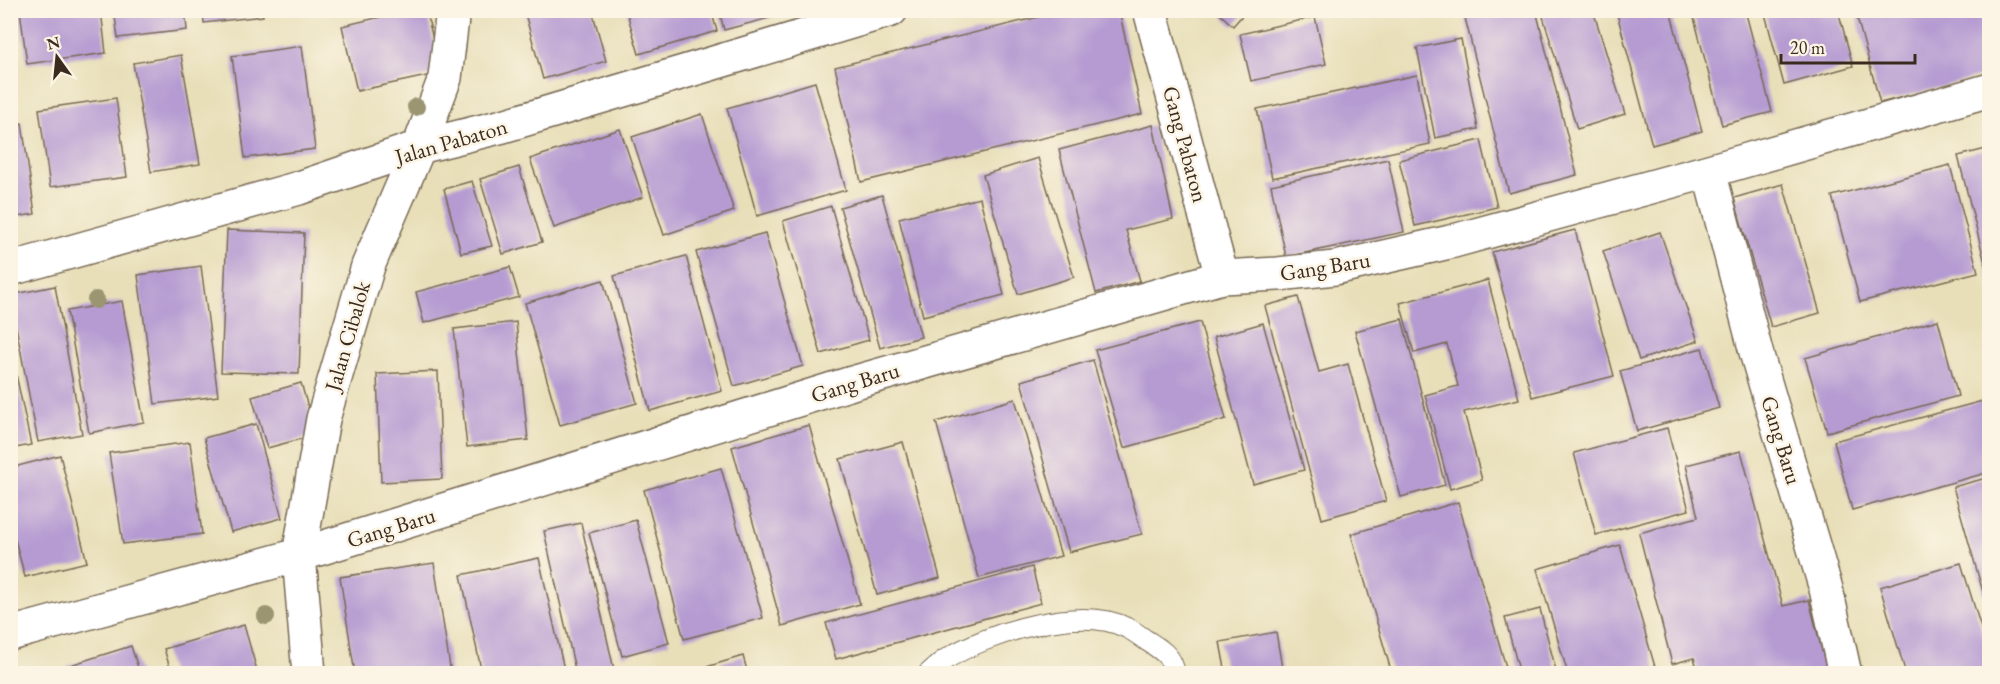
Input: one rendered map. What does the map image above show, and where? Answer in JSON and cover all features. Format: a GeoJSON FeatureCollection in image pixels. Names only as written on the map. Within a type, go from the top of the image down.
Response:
{"type":"FeatureCollection","features":[{"type":"Feature","properties":{"kind":"street","name":"Jalan Cibalok"},"geometry":{"type":"LineString","coordinates":[[309,674],[299,555],[323,419],[368,266],[419,147],[445,78],[453,10]]}},
{"type":"Feature","properties":{"kind":"street","name":"Jalan Pabaton"},"geometry":{"type":"LineString","coordinates":[[10,269],[299,188],[419,147],[503,126],[891,10]]}},
{"type":"Feature","properties":{"kind":"street","name":"Gang Pabaton"},"geometry":{"type":"LineString","coordinates":[[1150,10],[1222,277]]}},
{"type":"Feature","properties":{"kind":"street","name":"Gang Baru"},"geometry":{"type":"LineString","coordinates":[[10,634],[299,555],[852,383],[1222,277],[1335,268],[1450,242],[1709,171],[1989,90]]}},
{"type":"Feature","properties":{"kind":"street","name":"Gang Baru"},"geometry":{"type":"LineString","coordinates":[[1709,171],[1756,352],[1826,589],[1845,674]]}},
{"type":"Feature","properties":{"kind":"lane"},"geometry":{"type":"LineString","coordinates":[[928,674],[946,659],[991,638],[1025,627],[1063,620],[1098,620],[1126,627],[1163,651],[1173,662],[1175,674]]}},
{"type":"Feature","properties":{"kind":"building"},"geometry":{"type":"Polygon","coordinates":[[[20,10],[101,10],[106,53],[27,64],[20,10]]]}},
{"type":"Feature","properties":{"kind":"building"},"geometry":{"type":"Polygon","coordinates":[[[114,10],[185,10],[187,30],[118,38],[114,10]]]}},
{"type":"Feature","properties":{"kind":"building"},"geometry":{"type":"Polygon","coordinates":[[[203,10],[263,10],[263,16],[204,23],[203,10]]]}},
{"type":"Feature","properties":{"kind":"building"},"geometry":{"type":"Polygon","coordinates":[[[410,10],[426,10],[441,73],[357,91],[342,26],[410,10]]]}},
{"type":"Feature","properties":{"kind":"building"},"geometry":{"type":"Polygon","coordinates":[[[524,10],[592,10],[606,61],[543,79],[524,10]]]}},
{"type":"Feature","properties":{"kind":"building"},"geometry":{"type":"Polygon","coordinates":[[[626,10],[711,10],[717,31],[639,54],[626,10]]]}},
{"type":"Feature","properties":{"kind":"building"},"geometry":{"type":"Polygon","coordinates":[[[719,10],[772,10],[773,17],[724,30],[719,10]]]}},
{"type":"Feature","properties":{"kind":"building"},"geometry":{"type":"Polygon","coordinates":[[[1067,10],[1119,10],[1142,114],[861,182],[835,67],[1067,10]]]}},
{"type":"Feature","properties":{"kind":"building"},"geometry":{"type":"Polygon","coordinates":[[[1216,10],[1247,10],[1233,26],[1216,10]]]}},
{"type":"Feature","properties":{"kind":"building"},"geometry":{"type":"Polygon","coordinates":[[[1463,10],[1536,10],[1577,175],[1509,193],[1463,10]]]}},
{"type":"Feature","properties":{"kind":"building"},"geometry":{"type":"Polygon","coordinates":[[[1541,10],[1593,10],[1625,114],[1577,129],[1541,10]]]}},
{"type":"Feature","properties":{"kind":"building"},"geometry":{"type":"Polygon","coordinates":[[[1616,10],[1670,10],[1702,131],[1652,145],[1616,10]]]}},
{"type":"Feature","properties":{"kind":"building"},"geometry":{"type":"Polygon","coordinates":[[[1692,10],[1745,10],[1772,112],[1722,125],[1692,10]]]}},
{"type":"Feature","properties":{"kind":"building"},"geometry":{"type":"Polygon","coordinates":[[[1764,10],[1838,10],[1853,66],[1784,85],[1764,10]]]}},
{"type":"Feature","properties":{"kind":"building"},"geometry":{"type":"Polygon","coordinates":[[[1855,10],[1990,10],[1990,74],[1880,103],[1855,10]]]}},
{"type":"Feature","properties":{"kind":"building"},"geometry":{"type":"Polygon","coordinates":[[[1315,17],[1326,64],[1251,81],[1240,34],[1315,17]]]}},
{"type":"Feature","properties":{"kind":"building"},"geometry":{"type":"Polygon","coordinates":[[[1461,39],[1478,129],[1435,138],[1417,48],[1461,39]]]}},
{"type":"Feature","properties":{"kind":"building"},"geometry":{"type":"Polygon","coordinates":[[[302,46],[315,149],[245,158],[232,56],[302,46]]]}},
{"type":"Feature","properties":{"kind":"building"},"geometry":{"type":"Polygon","coordinates":[[[181,55],[200,164],[151,172],[133,63],[181,55]]]}},
{"type":"Feature","properties":{"kind":"building"},"geometry":{"type":"Polygon","coordinates":[[[1417,75],[1430,144],[1272,178],[1257,109],[1417,75]]]}},
{"type":"Feature","properties":{"kind":"building"},"geometry":{"type":"Polygon","coordinates":[[[815,82],[846,190],[757,216],[727,108],[815,82]]]}},
{"type":"Feature","properties":{"kind":"building"},"geometry":{"type":"Polygon","coordinates":[[[116,98],[127,177],[50,187],[39,109],[116,98]]]}},
{"type":"Feature","properties":{"kind":"building"},"geometry":{"type":"Polygon","coordinates":[[[702,114],[734,211],[664,235],[632,137],[702,114]]]}},
{"type":"Feature","properties":{"kind":"building"},"geometry":{"type":"Polygon","coordinates":[[[22,123],[35,214],[10,218],[10,125],[22,123]]]}},
{"type":"Feature","properties":{"kind":"building"},"geometry":{"type":"Polygon","coordinates":[[[1153,125],[1173,219],[1126,230],[1140,281],[1096,293],[1059,150],[1153,125]]]}},
{"type":"Feature","properties":{"kind":"building"},"geometry":{"type":"Polygon","coordinates":[[[620,129],[643,197],[554,228],[530,159],[620,129]]]}},
{"type":"Feature","properties":{"kind":"building"},"geometry":{"type":"Polygon","coordinates":[[[1481,140],[1497,207],[1415,226],[1399,160],[1481,140]]]}},
{"type":"Feature","properties":{"kind":"building"},"geometry":{"type":"Polygon","coordinates":[[[1990,148],[1990,279],[1989,279],[1958,156],[1990,148]]]}},
{"type":"Feature","properties":{"kind":"building"},"geometry":{"type":"Polygon","coordinates":[[[1038,158],[1074,277],[1018,294],[983,175],[1038,158]]]}},
{"type":"Feature","properties":{"kind":"building"},"geometry":{"type":"Polygon","coordinates":[[[1388,159],[1404,232],[1286,257],[1271,185],[1388,159]]]}},
{"type":"Feature","properties":{"kind":"building"},"geometry":{"type":"Polygon","coordinates":[[[1950,165],[1978,272],[1860,302],[1832,196],[1950,165]]]}},
{"type":"Feature","properties":{"kind":"building"},"geometry":{"type":"Polygon","coordinates":[[[519,167],[542,242],[503,254],[480,179],[519,167]]]}},
{"type":"Feature","properties":{"kind":"building"},"geometry":{"type":"Polygon","coordinates":[[[472,181],[492,246],[461,253],[444,189],[472,181]]]}},
{"type":"Feature","properties":{"kind":"building"},"geometry":{"type":"Polygon","coordinates":[[[1783,184],[1820,313],[1771,327],[1734,198],[1783,184]]]}},
{"type":"Feature","properties":{"kind":"building"},"geometry":{"type":"Polygon","coordinates":[[[882,195],[921,337],[880,348],[840,207],[882,195]]]}},
{"type":"Feature","properties":{"kind":"building"},"geometry":{"type":"Polygon","coordinates":[[[980,198],[1004,295],[923,316],[899,218],[980,198]]]}},
{"type":"Feature","properties":{"kind":"building"},"geometry":{"type":"Polygon","coordinates":[[[831,206],[869,340],[821,354],[783,221],[831,206]]]}},
{"type":"Feature","properties":{"kind":"building"},"geometry":{"type":"Polygon","coordinates":[[[227,230],[304,233],[299,374],[221,372],[227,230]]]}},
{"type":"Feature","properties":{"kind":"building"},"geometry":{"type":"Polygon","coordinates":[[[1575,230],[1614,376],[1532,397],[1492,252],[1575,230]]]}},
{"type":"Feature","properties":{"kind":"building"},"geometry":{"type":"Polygon","coordinates":[[[1660,232],[1698,341],[1639,360],[1603,251],[1660,232]]]}},
{"type":"Feature","properties":{"kind":"building"},"geometry":{"type":"Polygon","coordinates":[[[765,233],[803,366],[734,386],[696,252],[765,233]]]}},
{"type":"Feature","properties":{"kind":"building"},"geometry":{"type":"Polygon","coordinates":[[[686,256],[722,391],[650,411],[614,276],[686,256]]]}},
{"type":"Feature","properties":{"kind":"building"},"geometry":{"type":"Polygon","coordinates":[[[201,266],[218,396],[155,404],[138,275],[201,266]]]}},
{"type":"Feature","properties":{"kind":"building"},"geometry":{"type":"Polygon","coordinates":[[[510,267],[519,297],[424,323],[416,292],[510,267]]]}},
{"type":"Feature","properties":{"kind":"building"},"geometry":{"type":"Polygon","coordinates":[[[603,280],[637,403],[560,425],[525,303],[603,280]]]}},
{"type":"Feature","properties":{"kind":"building"},"geometry":{"type":"Polygon","coordinates":[[[1488,280],[1519,399],[1464,412],[1482,480],[1450,489],[1425,395],[1458,386],[1447,344],[1414,353],[1400,303],[1488,280]]]}},
{"type":"Feature","properties":{"kind":"building"},"geometry":{"type":"Polygon","coordinates":[[[55,286],[82,434],[38,442],[10,295],[55,286]]]}},
{"type":"Feature","properties":{"kind":"building"},"geometry":{"type":"Polygon","coordinates":[[[1298,297],[1319,372],[1348,364],[1386,501],[1322,519],[1265,306],[1298,297]]]}},
{"type":"Feature","properties":{"kind":"building"},"geometry":{"type":"Polygon","coordinates":[[[122,301],[144,422],[89,433],[67,311],[122,301]]]}},
{"type":"Feature","properties":{"kind":"building"},"geometry":{"type":"Polygon","coordinates":[[[1402,319],[1445,485],[1401,497],[1355,331],[1402,319]]]}},
{"type":"Feature","properties":{"kind":"building"},"geometry":{"type":"Polygon","coordinates":[[[1938,320],[1958,396],[1827,432],[1805,358],[1938,320]]]}},
{"type":"Feature","properties":{"kind":"building"},"geometry":{"type":"Polygon","coordinates":[[[516,322],[528,440],[467,447],[454,329],[516,322]]]}},
{"type":"Feature","properties":{"kind":"building"},"geometry":{"type":"Polygon","coordinates":[[[1200,322],[1226,419],[1124,448],[1095,350],[1200,322]]]}},
{"type":"Feature","properties":{"kind":"building"},"geometry":{"type":"Polygon","coordinates":[[[1263,323],[1304,470],[1253,484],[1214,337],[1263,323]]]}},
{"type":"Feature","properties":{"kind":"building"},"geometry":{"type":"Polygon","coordinates":[[[10,346],[31,445],[10,449],[10,346]]]}},
{"type":"Feature","properties":{"kind":"building"},"geometry":{"type":"Polygon","coordinates":[[[1702,348],[1719,408],[1637,431],[1620,371],[1702,348]]]}},
{"type":"Feature","properties":{"kind":"building"},"geometry":{"type":"Polygon","coordinates":[[[1093,360],[1142,534],[1069,552],[1021,381],[1093,360]]]}},
{"type":"Feature","properties":{"kind":"building"},"geometry":{"type":"Polygon","coordinates":[[[438,371],[442,479],[381,482],[377,374],[438,371]]]}},
{"type":"Feature","properties":{"kind":"building"},"geometry":{"type":"Polygon","coordinates":[[[301,383],[316,435],[267,448],[252,397],[301,383]]]}},
{"type":"Feature","properties":{"kind":"building"},"geometry":{"type":"Polygon","coordinates":[[[1015,399],[1061,556],[979,578],[936,422],[1015,399]]]}},
{"type":"Feature","properties":{"kind":"building"},"geometry":{"type":"Polygon","coordinates":[[[1990,399],[1990,472],[1852,510],[1834,441],[1990,399]]]}},
{"type":"Feature","properties":{"kind":"building"},"geometry":{"type":"Polygon","coordinates":[[[256,424],[282,518],[231,532],[204,438],[256,424]]]}},
{"type":"Feature","properties":{"kind":"building"},"geometry":{"type":"Polygon","coordinates":[[[809,425],[860,604],[782,626],[732,447],[809,425]]]}},
{"type":"Feature","properties":{"kind":"building"},"geometry":{"type":"Polygon","coordinates":[[[1667,428],[1689,510],[1596,535],[1574,453],[1667,428]]]}},
{"type":"Feature","properties":{"kind":"building"},"geometry":{"type":"Polygon","coordinates":[[[190,442],[202,534],[123,544],[109,453],[190,442]]]}},
{"type":"Feature","properties":{"kind":"building"},"geometry":{"type":"Polygon","coordinates":[[[903,442],[940,578],[877,595],[840,459],[903,442]]]}},
{"type":"Feature","properties":{"kind":"building"},"geometry":{"type":"Polygon","coordinates":[[[1741,451],[1783,606],[1809,600],[1828,674],[1699,674],[1694,658],[1672,664],[1639,533],[1698,517],[1686,465],[1741,451]]]}},
{"type":"Feature","properties":{"kind":"building"},"geometry":{"type":"Polygon","coordinates":[[[60,455],[87,562],[25,577],[10,521],[10,468],[60,455]]]}},
{"type":"Feature","properties":{"kind":"building"},"geometry":{"type":"Polygon","coordinates":[[[721,468],[763,618],[684,639],[644,490],[721,468]]]}},
{"type":"Feature","properties":{"kind":"building"},"geometry":{"type":"Polygon","coordinates":[[[1990,477],[1990,613],[1989,613],[1953,487],[1990,477]]]}},
{"type":"Feature","properties":{"kind":"building"},"geometry":{"type":"Polygon","coordinates":[[[1458,502],[1508,674],[1392,674],[1351,534],[1458,502]]]}},
{"type":"Feature","properties":{"kind":"building"},"geometry":{"type":"Polygon","coordinates":[[[636,520],[669,643],[622,656],[589,533],[636,520]]]}},
{"type":"Feature","properties":{"kind":"building"},"geometry":{"type":"Polygon","coordinates":[[[581,523],[615,674],[576,674],[544,531],[581,523]]]}},
{"type":"Feature","properties":{"kind":"building"},"geometry":{"type":"Polygon","coordinates":[[[1620,545],[1657,674],[1568,674],[1537,569],[1620,545]]]}},
{"type":"Feature","properties":{"kind":"building"},"geometry":{"type":"Polygon","coordinates":[[[539,558],[565,674],[482,674],[461,575],[539,558]]]}},
{"type":"Feature","properties":{"kind":"building"},"geometry":{"type":"Polygon","coordinates":[[[434,563],[451,674],[355,674],[340,577],[434,563]]]}},
{"type":"Feature","properties":{"kind":"building"},"geometry":{"type":"Polygon","coordinates":[[[1961,563],[1990,657],[1990,674],[1906,674],[1880,587],[1961,563]]]}},
{"type":"Feature","properties":{"kind":"building"},"geometry":{"type":"Polygon","coordinates":[[[1032,567],[1041,603],[836,659],[826,623],[1032,567]]]}},
{"type":"Feature","properties":{"kind":"building"},"geometry":{"type":"Polygon","coordinates":[[[1540,609],[1557,674],[1520,674],[1505,618],[1540,609]]]}},
{"type":"Feature","properties":{"kind":"building"},"geometry":{"type":"Polygon","coordinates":[[[244,625],[258,674],[172,674],[164,649],[244,625]]]}},
{"type":"Feature","properties":{"kind":"building"},"geometry":{"type":"Polygon","coordinates":[[[1276,632],[1283,674],[1226,674],[1220,642],[1276,632]]]}},
{"type":"Feature","properties":{"kind":"building"},"geometry":{"type":"Polygon","coordinates":[[[131,646],[140,674],[69,674],[67,666],[131,646]]]}},
{"type":"Feature","properties":{"kind":"building"},"geometry":{"type":"Polygon","coordinates":[[[743,656],[748,674],[686,674],[686,673],[743,656]]]}}]}
